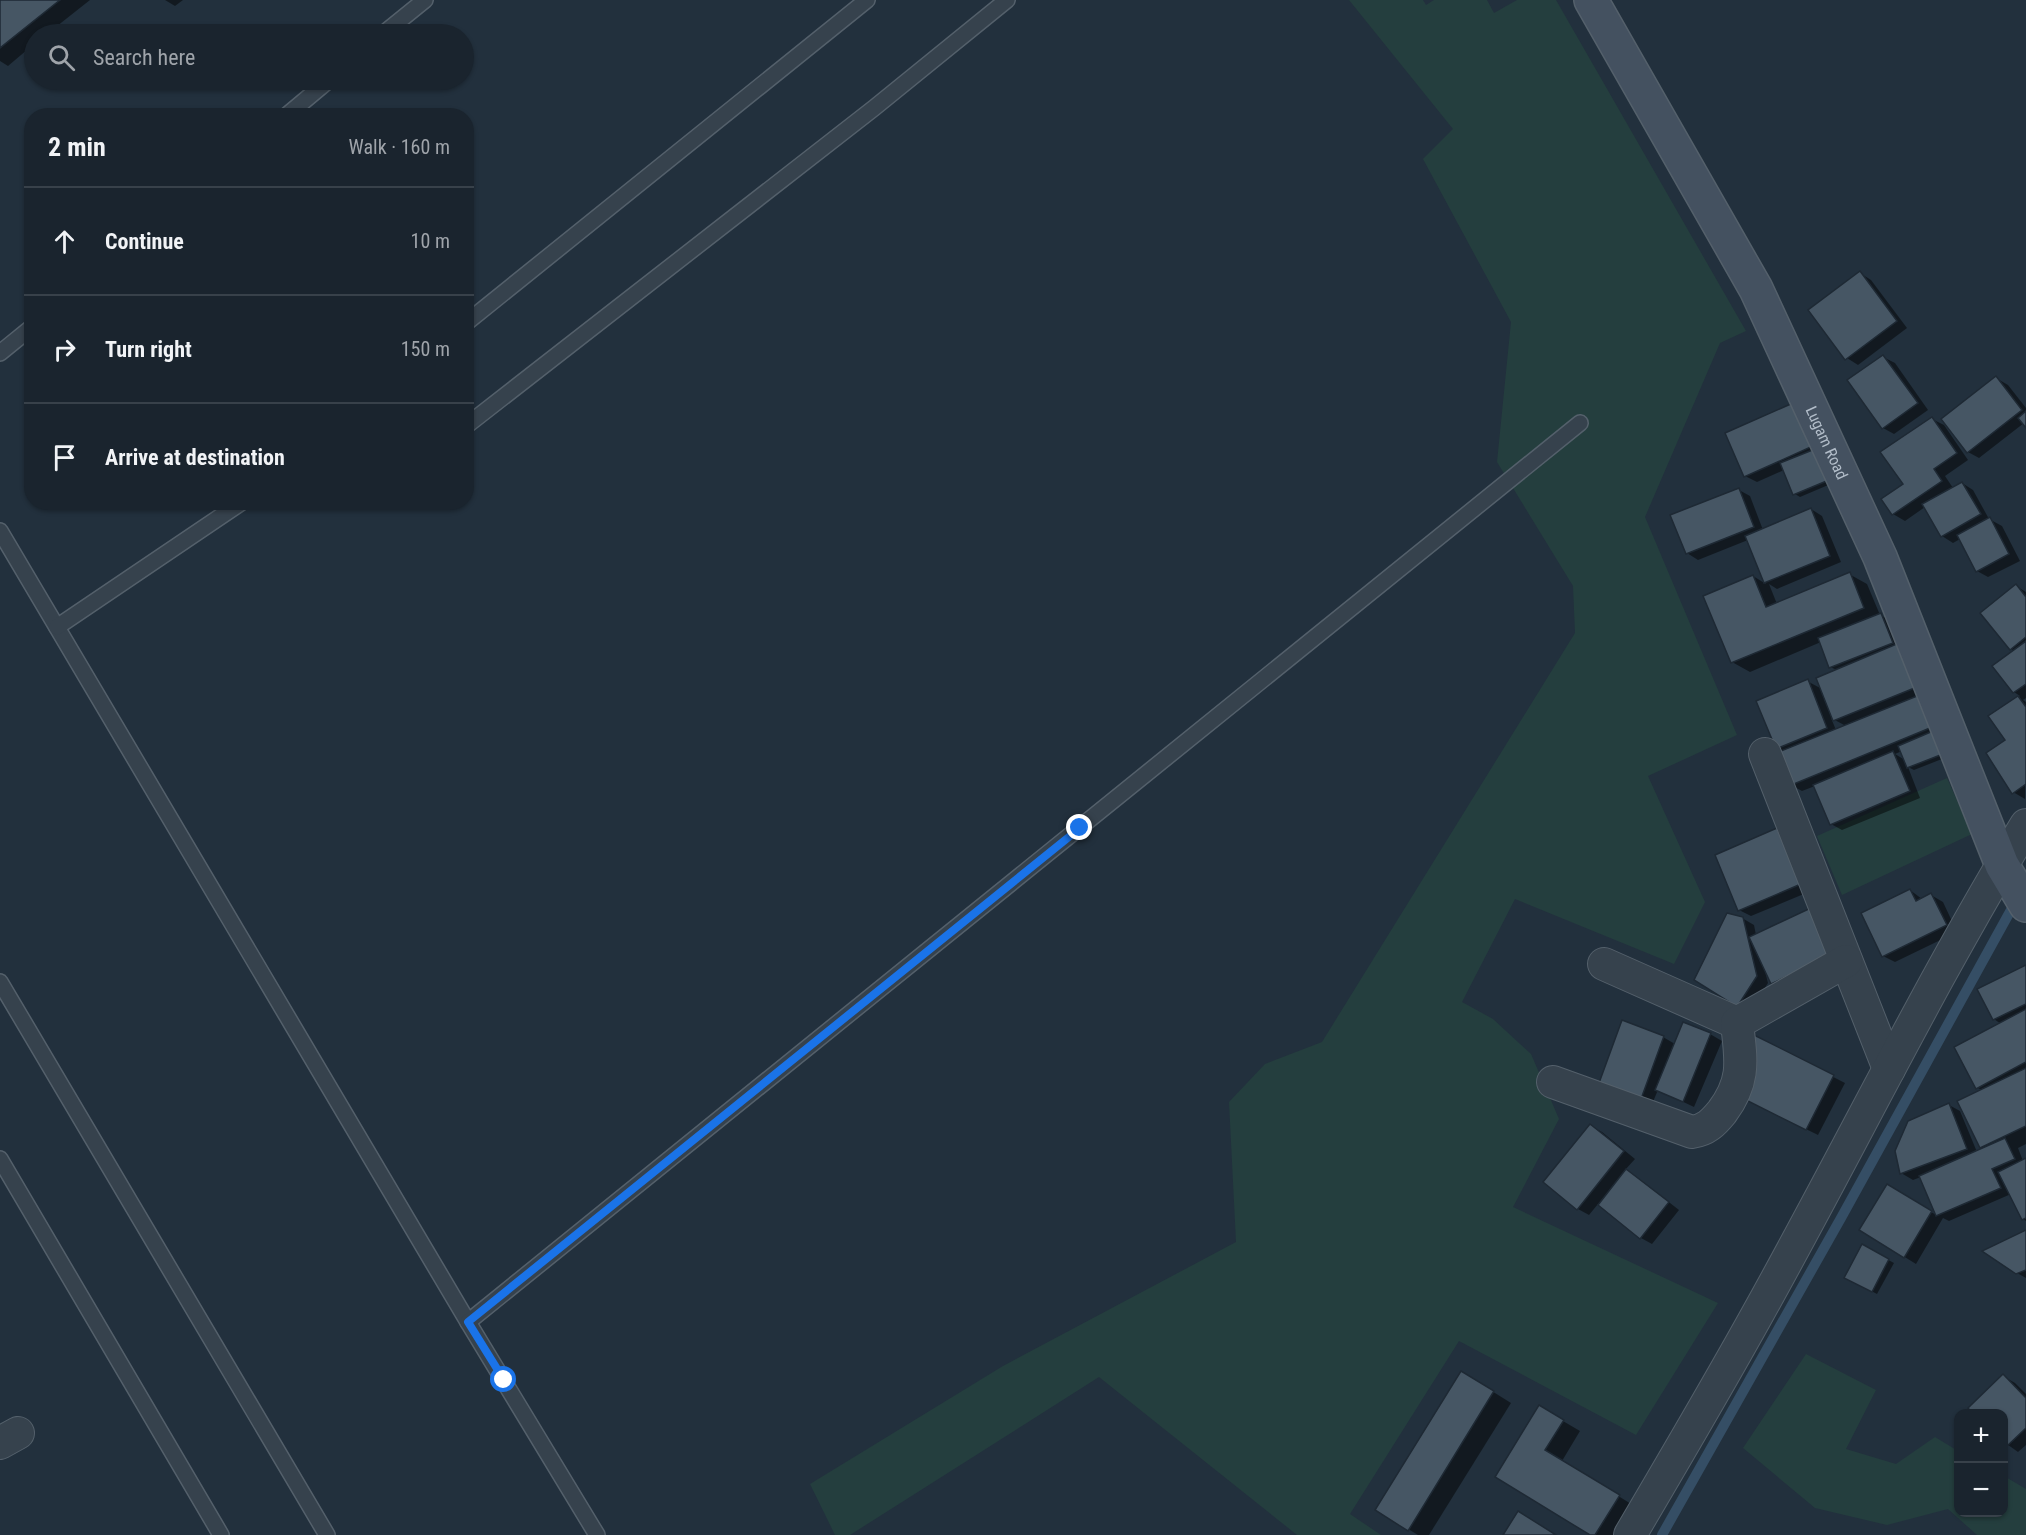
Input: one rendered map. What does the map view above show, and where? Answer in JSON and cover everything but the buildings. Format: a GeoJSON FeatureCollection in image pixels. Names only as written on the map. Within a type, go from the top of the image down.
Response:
{"type":"FeatureCollection","features":[{"type":"Feature","properties":{"kind":"street","name":"Lugam Road"},"geometry":{"type":"LineString","coordinates":[[1591,0],[1756,289],[1880,557],[2006,871],[2026,905]]}},
{"type":"Feature","properties":{"kind":"street"},"geometry":{"type":"LineString","coordinates":[[1765,754],[1889,1069]]}},
{"type":"Feature","properties":{"kind":"street"},"geometry":{"type":"LineString","coordinates":[[1630,1535],[1758,1314],[1889,1069],[2006,871],[2026,825]]}},
{"type":"Feature","properties":{"kind":"street"},"geometry":{"type":"LineString","coordinates":[[1737,1023],[1846,961]]}},
{"type":"Feature","properties":{"kind":"street"},"geometry":{"type":"LineString","coordinates":[[1604,964],[1737,1023]]}},
{"type":"Feature","properties":{"kind":"street"},"geometry":{"type":"LineString","coordinates":[[1553,1082],[1692,1132],[1702,1131],[1714,1122],[1732,1099],[1740,1081],[1737,1023]]}},
{"type":"Feature","properties":{"kind":"lane"},"geometry":{"type":"LineString","coordinates":[[395,24],[425,0]]}},
{"type":"Feature","properties":{"kind":"lane"},"geometry":{"type":"LineString","coordinates":[[474,317],[867,0]]}},
{"type":"Feature","properties":{"kind":"lane"},"geometry":{"type":"LineString","coordinates":[[474,420],[874,108],[1006,0]]}},
{"type":"Feature","properties":{"kind":"lane"},"geometry":{"type":"LineString","coordinates":[[296,108],[317,90]]}},
{"type":"Feature","properties":{"kind":"lane"},"geometry":{"type":"LineString","coordinates":[[0,353],[24,334]]}},
{"type":"Feature","properties":{"kind":"lane"},"geometry":{"type":"LineString","coordinates":[[468,1322],[1580,423]]}},
{"type":"Feature","properties":{"kind":"lane"},"geometry":{"type":"LineString","coordinates":[[57,627],[230,510]]}},
{"type":"Feature","properties":{"kind":"lane"},"geometry":{"type":"LineString","coordinates":[[0,531],[468,1322],[597,1535]]}},
{"type":"Feature","properties":{"kind":"lane"},"geometry":{"type":"LineString","coordinates":[[0,982],[327,1535]]}},
{"type":"Feature","properties":{"kind":"lane"},"geometry":{"type":"LineString","coordinates":[[0,1159],[221,1535]]}},
{"type":"Feature","properties":{"kind":"green space"},"geometry":{"type":"Polygon","coordinates":[[[1349,0],[1423,0],[1426,5],[1434,0],[1487,0],[1494,13],[1517,0],[1556,0],[1746,331],[1720,343],[1645,517],[1737,735],[1648,776],[1705,902],[1674,964],[1515,899],[1462,1002],[1493,1019],[1531,1054],[1559,1119],[1513,1207],[1718,1303],[1636,1435],[1459,1341],[1350,1514],[1381,1535],[1297,1535],[1099,1377],[850,1535],[835,1535],[810,1484],[1003,1366],[1236,1242],[1229,1102],[1265,1064],[1322,1042],[1575,633],[1573,586],[1497,462],[1511,322],[1423,159],[1453,129],[1349,0]]]}},
{"type":"Feature","properties":{"kind":"green space"},"geometry":{"type":"Polygon","coordinates":[[[1947,778],[1972,834],[1842,895],[1817,836],[1947,778]]]}},
{"type":"Feature","properties":{"kind":"green space"},"geometry":{"type":"Polygon","coordinates":[[[1806,1354],[1876,1390],[1846,1449],[1896,1464],[1935,1437],[1954,1449],[1954,1514],[1948,1509],[1887,1525],[1815,1508],[1743,1448],[1806,1354]]]}},
{"type":"Feature","properties":{"kind":"green space"},"geometry":{"type":"Polygon","coordinates":[[[2008,1478],[2026,1489],[2026,1535],[1977,1535],[1957,1517],[2008,1517],[2008,1478]]]}},
{"type":"Feature","properties":{"kind":"waterway"},"geometry":{"type":"LineString","coordinates":[[1662,1535],[2017,899]]}},
{"type":"Feature","properties":{"kind":"route"},"geometry":{"type":"LineString","coordinates":[[504,1380],[468,1322],[1080,828]]}}]}
